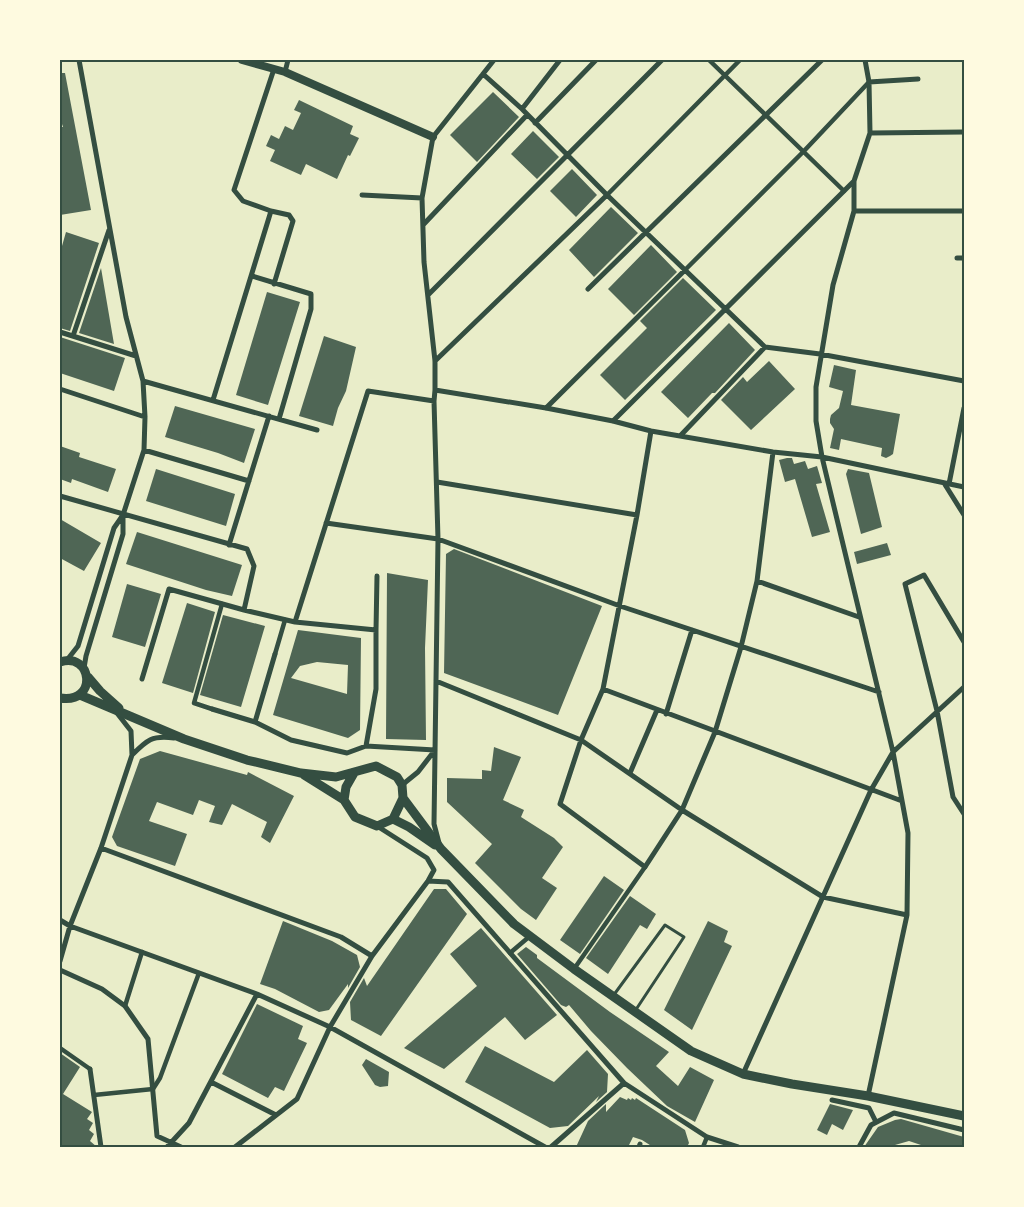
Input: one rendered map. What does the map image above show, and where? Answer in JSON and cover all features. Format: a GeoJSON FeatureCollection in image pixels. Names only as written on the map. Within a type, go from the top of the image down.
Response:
{"type":"FeatureCollection","features":[{"type":"Feature","properties":{"kind":"main road"},"geometry":{"type":"LineString","coordinates":[[63,661],[76,662],[112,703],[141,721]]}},
{"type":"Feature","properties":{"kind":"main road"},"geometry":{"type":"LineString","coordinates":[[60,698],[70,700],[80,696],[86,688],[86,673]]}},
{"type":"Feature","properties":{"kind":"main road"},"geometry":{"type":"LineString","coordinates":[[80,696],[184,739],[247,760],[301,774],[336,777],[376,766],[396,777],[402,785],[403,798],[393,819],[377,826],[355,817],[344,800],[301,774]]}},
{"type":"Feature","properties":{"kind":"main road"},"geometry":{"type":"LineString","coordinates":[[344,800],[346,787],[354,773]]}},
{"type":"Feature","properties":{"kind":"main road"},"geometry":{"type":"LineString","coordinates":[[403,798],[441,850],[514,924],[634,1012],[692,1051],[743,1074],[868,1096],[964,1116]]}},
{"type":"Feature","properties":{"kind":"main road"},"geometry":{"type":"LineString","coordinates":[[393,819],[409,827],[441,850]]}},
{"type":"Feature","properties":{"kind":"street"},"geometry":{"type":"LineString","coordinates":[[63,661],[78,646],[114,528],[123,515],[144,450],[145,417],[143,381],[126,317],[79,60]]}},
{"type":"Feature","properties":{"kind":"street"},"geometry":{"type":"LineString","coordinates":[[242,60],[285,72],[433,138]]}},
{"type":"Feature","properties":{"kind":"street"},"geometry":{"type":"LineString","coordinates":[[285,72],[288,60]]}},
{"type":"Feature","properties":{"kind":"street"},"geometry":{"type":"LineString","coordinates":[[441,850],[434,824],[438,539],[434,401],[435,361],[424,262],[422,198],[433,138],[494,60]]}},
{"type":"Feature","properties":{"kind":"street"},"geometry":{"type":"LineString","coordinates":[[522,109],[560,60]]}},
{"type":"Feature","properties":{"kind":"street"},"geometry":{"type":"LineString","coordinates":[[535,122],[596,60]]}},
{"type":"Feature","properties":{"kind":"street"},"geometry":{"type":"LineString","coordinates":[[428,295],[662,60]]}},
{"type":"Feature","properties":{"kind":"street"},"geometry":{"type":"LineString","coordinates":[[709,60],[844,191]]}},
{"type":"Feature","properties":{"kind":"street"},"geometry":{"type":"LineString","coordinates":[[435,361],[607,195],[740,60]]}},
{"type":"Feature","properties":{"kind":"street"},"geometry":{"type":"LineString","coordinates":[[588,289],[822,60]]}},
{"type":"Feature","properties":{"kind":"street"},"geometry":{"type":"LineString","coordinates":[[865,60],[869,82],[870,133],[854,181],[854,212],[833,285],[820,354],[816,387],[816,413],[822,457],[893,752],[908,833],[908,915],[868,1096]]}},
{"type":"Feature","properties":{"kind":"street"},"geometry":{"type":"LineString","coordinates":[[274,69],[234,190],[243,201],[289,215],[293,220],[274,284]]}},
{"type":"Feature","properties":{"kind":"street"},"geometry":{"type":"LineString","coordinates":[[483,74],[522,109],[607,195],[765,347],[820,354],[964,381]]}},
{"type":"Feature","properties":{"kind":"street"},"geometry":{"type":"LineString","coordinates":[[546,408],[804,151],[869,82],[918,79]]}},
{"type":"Feature","properties":{"kind":"street"},"geometry":{"type":"LineString","coordinates":[[423,226],[527,115]]}},
{"type":"Feature","properties":{"kind":"street"},"geometry":{"type":"LineString","coordinates":[[870,133],[964,132]]}},
{"type":"Feature","properties":{"kind":"street"},"geometry":{"type":"LineString","coordinates":[[613,421],[854,181]]}},
{"type":"Feature","properties":{"kind":"street"},"geometry":{"type":"LineString","coordinates":[[362,195],[422,198]]}},
{"type":"Feature","properties":{"kind":"street"},"geometry":{"type":"LineString","coordinates":[[213,400],[271,211]]}},
{"type":"Feature","properties":{"kind":"street"},"geometry":{"type":"LineString","coordinates":[[854,212],[964,211]]}},
{"type":"Feature","properties":{"kind":"street"},"geometry":{"type":"LineString","coordinates":[[74,336],[110,228]]}},
{"type":"Feature","properties":{"kind":"street"},"geometry":{"type":"LineString","coordinates":[[958,258],[964,258]]}},
{"type":"Feature","properties":{"kind":"street"},"geometry":{"type":"LineString","coordinates":[[252,276],[311,294],[311,309],[279,419]]}},
{"type":"Feature","properties":{"kind":"street"},"geometry":{"type":"LineString","coordinates":[[60,332],[136,356]]}},
{"type":"Feature","properties":{"kind":"street"},"geometry":{"type":"LineString","coordinates":[[681,435],[765,347]]}},
{"type":"Feature","properties":{"kind":"street"},"geometry":{"type":"LineString","coordinates":[[143,381],[317,430]]}},
{"type":"Feature","properties":{"kind":"street"},"geometry":{"type":"LineString","coordinates":[[60,389],[145,417]]}},
{"type":"Feature","properties":{"kind":"street"},"geometry":{"type":"LineString","coordinates":[[435,390],[546,408],[613,421],[651,431],[773,452],[822,457],[964,487]]}},
{"type":"Feature","properties":{"kind":"street"},"geometry":{"type":"LineString","coordinates":[[295,622],[368,391],[434,401]]}},
{"type":"Feature","properties":{"kind":"street"},"geometry":{"type":"LineString","coordinates":[[964,408],[946,484],[964,515]]}},
{"type":"Feature","properties":{"kind":"street"},"geometry":{"type":"LineString","coordinates":[[229,545],[269,416]]}},
{"type":"Feature","properties":{"kind":"street"},"geometry":{"type":"LineString","coordinates":[[645,867],[560,804],[581,740],[603,690],[637,515],[651,431]]}},
{"type":"Feature","properties":{"kind":"street"},"geometry":{"type":"LineString","coordinates":[[144,450],[249,481]]}},
{"type":"Feature","properties":{"kind":"street"},"geometry":{"type":"LineString","coordinates":[[574,969],[682,810],[714,732],[741,647],[757,580],[773,452]]}},
{"type":"Feature","properties":{"kind":"street"},"geometry":{"type":"LineString","coordinates":[[437,482],[637,515]]}},
{"type":"Feature","properties":{"kind":"street"},"geometry":{"type":"LineString","coordinates":[[60,496],[248,549],[254,566],[244,610]]}},
{"type":"Feature","properties":{"kind":"street"},"geometry":{"type":"LineString","coordinates":[[86,673],[86,656],[123,534],[123,515]]}},
{"type":"Feature","properties":{"kind":"street"},"geometry":{"type":"LineString","coordinates":[[326,523],[438,539],[620,606],[879,692]]}},
{"type":"Feature","properties":{"kind":"street"},"geometry":{"type":"LineString","coordinates":[[964,642],[924,575],[906,584],[937,710],[953,797],[964,814]]}},
{"type":"Feature","properties":{"kind":"street"},"geometry":{"type":"LineString","coordinates":[[366,746],[376,689],[376,576]]}},
{"type":"Feature","properties":{"kind":"street"},"geometry":{"type":"LineString","coordinates":[[757,580],[859,617]]}},
{"type":"Feature","properties":{"kind":"street"},"geometry":{"type":"LineString","coordinates":[[142,679],[169,589],[295,622],[376,630]]}},
{"type":"Feature","properties":{"kind":"street"},"geometry":{"type":"LineString","coordinates":[[222,604],[194,703],[255,722],[291,740],[347,753],[366,746],[435,750]]}},
{"type":"Feature","properties":{"kind":"street"},"geometry":{"type":"LineString","coordinates":[[255,722],[285,620]]}},
{"type":"Feature","properties":{"kind":"street"},"geometry":{"type":"LineString","coordinates":[[666,714],[692,630]]}},
{"type":"Feature","properties":{"kind":"street"},"geometry":{"type":"LineString","coordinates":[[436,681],[581,740],[682,810],[823,897],[908,915]]}},
{"type":"Feature","properties":{"kind":"street"},"geometry":{"type":"LineString","coordinates":[[743,1074],[871,790],[893,752],[964,687]]}},
{"type":"Feature","properties":{"kind":"street"},"geometry":{"type":"LineString","coordinates":[[603,690],[902,801]]}},
{"type":"Feature","properties":{"kind":"street"},"geometry":{"type":"LineString","coordinates":[[630,773],[657,710]]}},
{"type":"Feature","properties":{"kind":"street"},"geometry":{"type":"LineString","coordinates":[[60,960],[70,926],[101,848],[132,756],[131,731],[116,711]]}},
{"type":"Feature","properties":{"kind":"street"},"geometry":{"type":"LineString","coordinates":[[132,756],[147,740],[163,736],[184,739]]}},
{"type":"Feature","properties":{"kind":"street"},"geometry":{"type":"LineString","coordinates":[[402,785],[418,772],[435,750]]}},
{"type":"Feature","properties":{"kind":"street"},"geometry":{"type":"LineString","coordinates":[[235,1147],[297,1099],[330,1027],[372,956],[428,881],[434,870],[427,858],[377,826]]}},
{"type":"Feature","properties":{"kind":"street"},"geometry":{"type":"LineString","coordinates":[[101,848],[341,937],[372,956]]}},
{"type":"Feature","properties":{"kind":"street"},"geometry":{"type":"LineString","coordinates":[[428,881],[448,882],[624,1083],[661,1111],[707,1137],[738,1147]]}},
{"type":"Feature","properties":{"kind":"street"},"geometry":{"type":"LineString","coordinates":[[60,920],[70,926],[257,994],[330,1027],[545,1147]]}},
{"type":"Feature","properties":{"kind":"street"},"geometry":{"type":"LineString","coordinates":[[510,953],[530,936]]}},
{"type":"Feature","properties":{"kind":"street"},"geometry":{"type":"LineString","coordinates":[[125,1006],[142,952]]}},
{"type":"Feature","properties":{"kind":"street"},"geometry":{"type":"LineString","coordinates":[[60,970],[102,989],[125,1006],[148,1039],[157,1136],[169,1145],[180,1147]]}},
{"type":"Feature","properties":{"kind":"street"},"geometry":{"type":"LineString","coordinates":[[153,1089],[160,1078],[199,973]]}},
{"type":"Feature","properties":{"kind":"street"},"geometry":{"type":"LineString","coordinates":[[169,1145],[189,1123],[257,994]]}},
{"type":"Feature","properties":{"kind":"street"},"geometry":{"type":"LineString","coordinates":[[60,1048],[90,1069],[101,1147]]}},
{"type":"Feature","properties":{"kind":"street"},"geometry":{"type":"LineString","coordinates":[[211,1082],[276,1115]]}},
{"type":"Feature","properties":{"kind":"street"},"geometry":{"type":"LineString","coordinates":[[551,1147],[624,1083]]}},
{"type":"Feature","properties":{"kind":"street"},"geometry":{"type":"LineString","coordinates":[[94,1095],[153,1089]]}},
{"type":"Feature","properties":{"kind":"street"},"geometry":{"type":"LineString","coordinates":[[832,1100],[869,1108],[876,1122]]}},
{"type":"Feature","properties":{"kind":"street"},"geometry":{"type":"LineString","coordinates":[[859,1147],[871,1125],[894,1113],[964,1130]]}},
{"type":"Feature","properties":{"kind":"street"},"geometry":{"type":"LineString","coordinates":[[703,1147],[707,1137]]}},
{"type":"Feature","properties":{"kind":"lane"},"geometry":{"type":"LineString","coordinates":[[613,996],[665,925],[684,937],[634,1012]]}},
{"type":"Feature","properties":{"kind":"building"},"geometry":{"type":"Polygon","coordinates":[[[60,73],[65,73],[91,210],[60,215],[60,127],[63,127],[60,118],[60,73]]]}},
{"type":"Feature","properties":{"kind":"building"},"geometry":{"type":"Polygon","coordinates":[[[493,92],[519,117],[477,162],[450,135],[493,92]]]}},
{"type":"Feature","properties":{"kind":"building"},"geometry":{"type":"Polygon","coordinates":[[[299,100],[353,126],[350,134],[359,138],[350,156],[348,155],[337,179],[306,164],[301,175],[270,161],[275,150],[266,146],[271,135],[279,139],[285,126],[293,130],[301,113],[294,110],[299,100]]]}},
{"type":"Feature","properties":{"kind":"building"},"geometry":{"type":"Polygon","coordinates":[[[533,131],[559,157],[537,179],[511,154],[533,131]]]}},
{"type":"Feature","properties":{"kind":"building"},"geometry":{"type":"Polygon","coordinates":[[[572,169],[597,195],[576,217],[550,191],[572,169]]]}},
{"type":"Feature","properties":{"kind":"building"},"geometry":{"type":"Polygon","coordinates":[[[611,207],[638,233],[594,277],[569,250],[611,207]]]}},
{"type":"Feature","properties":{"kind":"building"},"geometry":{"type":"Polygon","coordinates":[[[66,232],[99,243],[70,331],[60,328],[60,253],[66,232]]]}},
{"type":"Feature","properties":{"kind":"building"},"geometry":{"type":"Polygon","coordinates":[[[651,245],[677,272],[634,315],[608,289],[651,245]]]}},
{"type":"Feature","properties":{"kind":"building"},"geometry":{"type":"Polygon","coordinates":[[[101,268],[114,344],[79,333],[101,268]]]}},
{"type":"Feature","properties":{"kind":"building"},"geometry":{"type":"Polygon","coordinates":[[[683,278],[716,310],[625,400],[600,375],[647,328],[640,321],[683,278]]]}},
{"type":"Feature","properties":{"kind":"building"},"geometry":{"type":"Polygon","coordinates":[[[267,292],[300,302],[268,405],[236,395],[267,292]]]}},
{"type":"Feature","properties":{"kind":"building"},"geometry":{"type":"Polygon","coordinates":[[[729,323],[755,350],[715,393],[712,393],[688,418],[661,392],[729,323]]]}},
{"type":"Feature","properties":{"kind":"building"},"geometry":{"type":"Polygon","coordinates":[[[324,336],[356,347],[346,391],[338,408],[333,426],[299,416],[324,336]]]}},
{"type":"Feature","properties":{"kind":"building"},"geometry":{"type":"Polygon","coordinates":[[[60,337],[125,358],[114,391],[60,373],[60,337]]]}},
{"type":"Feature","properties":{"kind":"building"},"geometry":{"type":"Polygon","coordinates":[[[769,361],[795,389],[751,430],[721,400],[743,377],[747,382],[769,361]]]}},
{"type":"Feature","properties":{"kind":"building"},"geometry":{"type":"Polygon","coordinates":[[[834,365],[856,370],[851,405],[900,414],[893,454],[890,456],[886,458],[881,456],[882,448],[841,439],[839,450],[830,448],[834,429],[830,419],[831,415],[839,408],[843,391],[829,387],[834,365]]]}},
{"type":"Feature","properties":{"kind":"building"},"geometry":{"type":"Polygon","coordinates":[[[175,406],[255,429],[244,463],[165,437],[175,406]]]}},
{"type":"Feature","properties":{"kind":"building"},"geometry":{"type":"Polygon","coordinates":[[[60,446],[80,453],[79,457],[116,469],[108,492],[72,479],[71,483],[60,479],[60,446]]]}},
{"type":"Feature","properties":{"kind":"building"},"geometry":{"type":"Polygon","coordinates":[[[792,458],[794,464],[805,461],[808,469],[817,466],[822,483],[816,484],[830,532],[812,537],[795,479],[785,482],[779,460],[792,458]]]}},
{"type":"Feature","properties":{"kind":"building"},"geometry":{"type":"Polygon","coordinates":[[[156,469],[235,494],[226,526],[146,501],[156,469]]]}},
{"type":"Feature","properties":{"kind":"building"},"geometry":{"type":"Polygon","coordinates":[[[848,469],[869,473],[882,527],[861,534],[846,474],[848,469]]]}},
{"type":"Feature","properties":{"kind":"building"},"geometry":{"type":"Polygon","coordinates":[[[60,519],[101,543],[84,571],[60,558],[60,519]]]}},
{"type":"Feature","properties":{"kind":"building"},"geometry":{"type":"Polygon","coordinates":[[[137,532],[242,565],[232,596],[206,590],[126,564],[137,532]]]}},
{"type":"Feature","properties":{"kind":"building"},"geometry":{"type":"Polygon","coordinates":[[[887,543],[891,555],[857,564],[854,552],[887,543]]]}},
{"type":"Feature","properties":{"kind":"building"},"geometry":{"type":"Polygon","coordinates":[[[454,549],[602,606],[558,715],[444,673],[446,554],[454,549]]]}},
{"type":"Feature","properties":{"kind":"building"},"geometry":{"type":"Polygon","coordinates":[[[387,573],[428,580],[425,648],[426,740],[386,739],[387,573]]]}},
{"type":"Feature","properties":{"kind":"building"},"geometry":{"type":"Polygon","coordinates":[[[127,584],[161,594],[145,647],[112,637],[127,584]]]}},
{"type":"Feature","properties":{"kind":"building"},"geometry":{"type":"Polygon","coordinates":[[[187,603],[215,612],[193,693],[162,683],[187,603]]]}},
{"type":"Feature","properties":{"kind":"building"},"geometry":{"type":"Polygon","coordinates":[[[223,615],[265,626],[241,707],[200,695],[223,615]]]}},
{"type":"Feature","properties":{"kind":"building"},"geometry":{"type":"Polygon","coordinates":[[[298,630],[361,638],[360,730],[348,738],[273,715],[298,630]],[[317,662],[300,666],[291,678],[347,694],[348,665],[317,662]]]}},
{"type":"Feature","properties":{"kind":"building"},"geometry":{"type":"Polygon","coordinates":[[[494,747],[521,757],[503,800],[524,810],[521,817],[554,838],[563,847],[542,878],[557,888],[536,920],[521,909],[475,863],[492,844],[447,802],[447,778],[482,779],[482,770],[491,771],[494,747]]]}},
{"type":"Feature","properties":{"kind":"building"},"geometry":{"type":"Polygon","coordinates":[[[160,751],[247,775],[248,772],[294,796],[270,843],[261,837],[267,822],[232,804],[222,825],[209,822],[215,806],[199,800],[193,815],[157,802],[149,821],[187,834],[175,866],[117,846],[112,837],[140,759],[160,751]]]}},
{"type":"Feature","properties":{"kind":"building"},"geometry":{"type":"Polygon","coordinates":[[[604,876],[624,890],[580,954],[560,940],[604,876]]]}},
{"type":"Feature","properties":{"kind":"building"},"geometry":{"type":"Polygon","coordinates":[[[434,889],[446,889],[467,914],[381,1036],[351,1020],[350,1002],[364,978],[367,986],[434,889]]]}},
{"type":"Feature","properties":{"kind":"building"},"geometry":{"type":"Polygon","coordinates":[[[630,896],[656,914],[647,929],[640,925],[608,974],[586,958],[630,896]]]}},
{"type":"Feature","properties":{"kind":"building"},"geometry":{"type":"Polygon","coordinates":[[[283,921],[332,941],[357,955],[360,967],[348,988],[348,984],[329,1010],[319,1012],[275,989],[260,984],[283,921]]]}},
{"type":"Feature","properties":{"kind":"building"},"geometry":{"type":"Polygon","coordinates":[[[708,921],[728,931],[724,942],[732,946],[692,1030],[664,1010],[708,921]]]}},
{"type":"Feature","properties":{"kind":"building"},"geometry":{"type":"Polygon","coordinates":[[[481,928],[557,1015],[525,1040],[505,1017],[444,1069],[404,1048],[477,986],[450,954],[481,928]]]}},
{"type":"Feature","properties":{"kind":"building"},"geometry":{"type":"Polygon","coordinates":[[[526,947],[537,955],[537,958],[610,1012],[669,1052],[656,1066],[678,1086],[690,1067],[714,1080],[695,1122],[667,1106],[591,1031],[569,1005],[566,1007],[561,1005],[517,954],[526,947]]]}},
{"type":"Feature","properties":{"kind":"building"},"geometry":{"type":"Polygon","coordinates":[[[257,1004],[303,1026],[298,1039],[307,1043],[284,1091],[275,1087],[268,1098],[222,1074],[257,1004]]]}},
{"type":"Feature","properties":{"kind":"building"},"geometry":{"type":"Polygon","coordinates":[[[485,1046],[554,1082],[587,1050],[608,1074],[607,1092],[596,1102],[599,1096],[568,1126],[550,1128],[465,1082],[485,1046]]]}},
{"type":"Feature","properties":{"kind":"building"},"geometry":{"type":"Polygon","coordinates":[[[60,1053],[80,1067],[63,1094],[92,1112],[87,1119],[93,1123],[89,1130],[94,1134],[90,1141],[97,1147],[60,1147],[60,1053]]]}},
{"type":"Feature","properties":{"kind":"building"},"geometry":{"type":"Polygon","coordinates":[[[366,1059],[389,1072],[388,1086],[380,1087],[375,1085],[362,1065],[366,1059]]]}},
{"type":"Feature","properties":{"kind":"building"},"geometry":{"type":"Polygon","coordinates":[[[620,1097],[627,1100],[632,1098],[635,1100],[636,1098],[685,1130],[689,1143],[687,1147],[653,1147],[633,1137],[628,1147],[576,1147],[588,1121],[606,1104],[606,1112],[620,1097]]]}},
{"type":"Feature","properties":{"kind":"building"},"geometry":{"type":"Polygon","coordinates":[[[830,1104],[853,1110],[843,1130],[832,1124],[827,1135],[817,1130],[830,1104]]]}},
{"type":"Feature","properties":{"kind":"building"},"geometry":{"type":"Polygon","coordinates":[[[901,1119],[964,1137],[964,1147],[927,1147],[909,1141],[888,1147],[864,1147],[878,1127],[901,1119]]]}}]}
